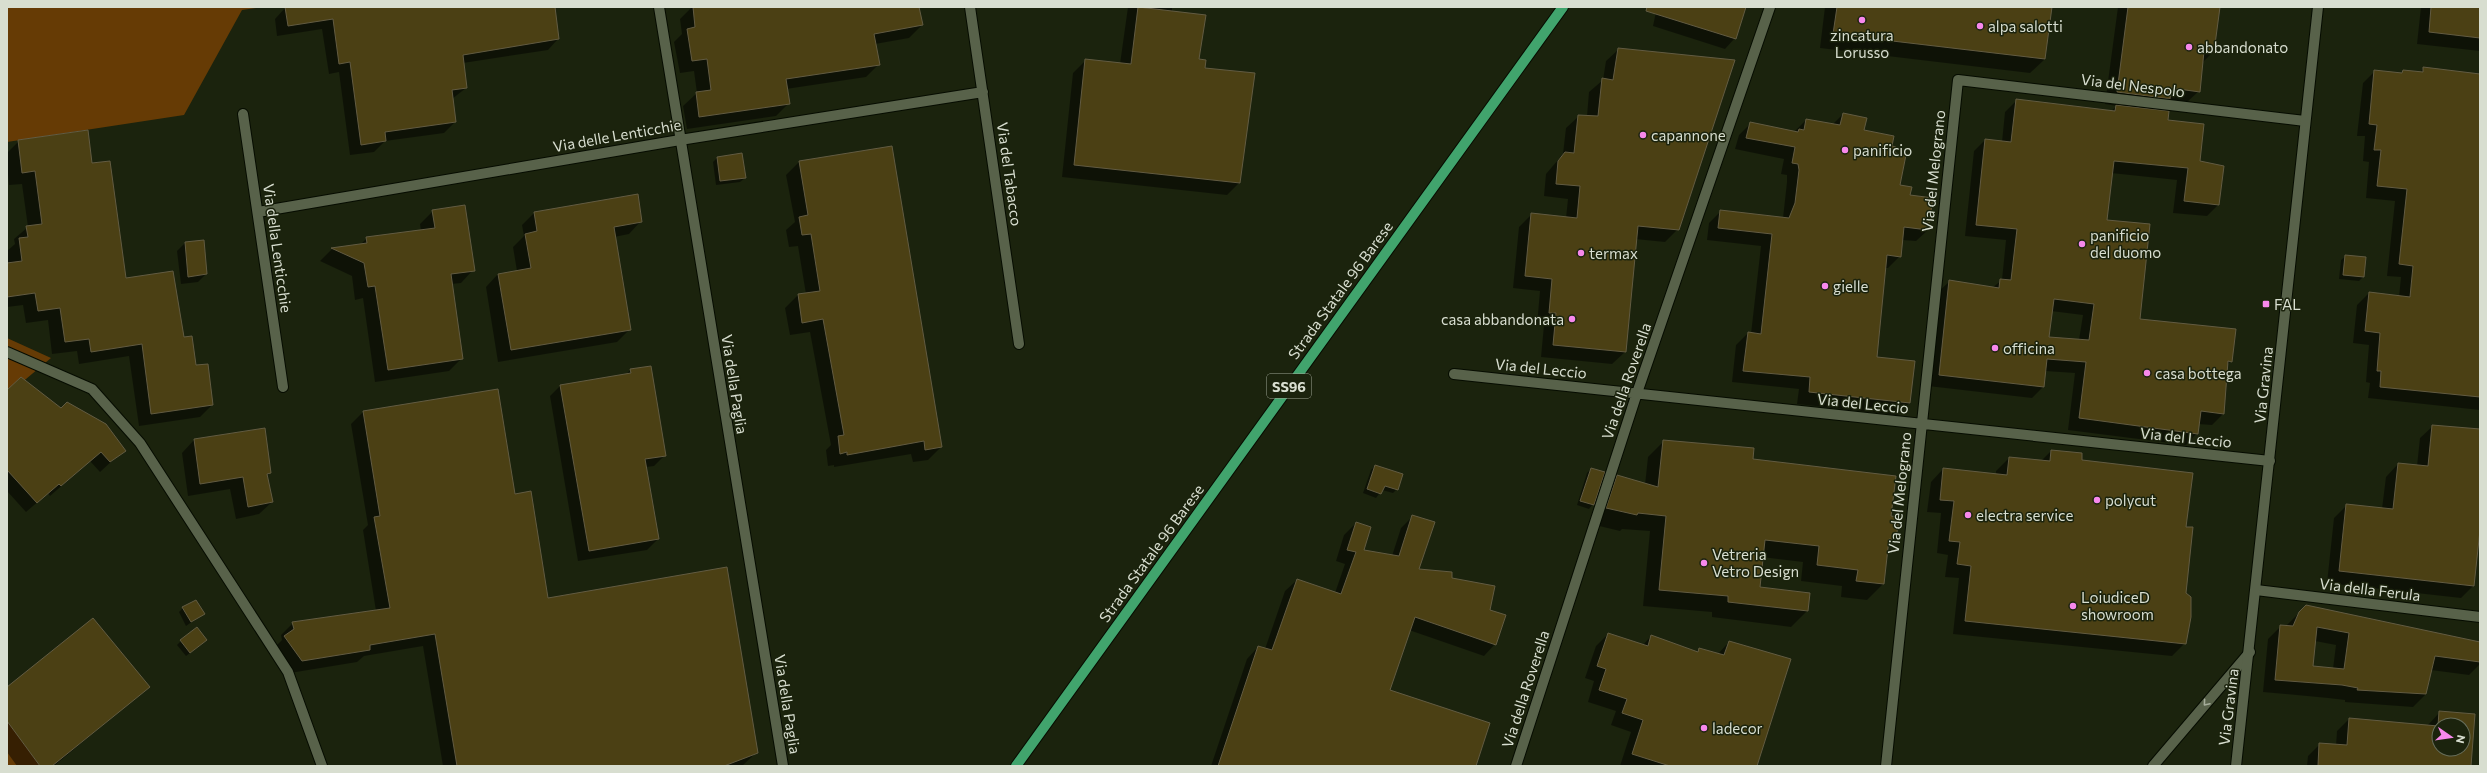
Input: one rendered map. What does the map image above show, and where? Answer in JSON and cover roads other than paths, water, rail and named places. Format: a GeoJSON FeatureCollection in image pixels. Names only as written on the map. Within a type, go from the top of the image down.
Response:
{"type":"FeatureCollection","features":[{"type":"Feature","properties":{"kind":"main road","name":"Strada Statale 96 Barese"},"geometry":{"type":"LineString","coordinates":[[1016,766],[1563,7]]}},
{"type":"Feature","properties":{"kind":"street","name":"Via della Paglia"},"geometry":{"type":"LineString","coordinates":[[659,7],[783,766]]}},
{"type":"Feature","properties":{"kind":"street","name":"Via del Tabacco"},"geometry":{"type":"LineString","coordinates":[[970,7],[1019,344]]}},
{"type":"Feature","properties":{"kind":"street","name":"Via della Roverella"},"geometry":{"type":"LineString","coordinates":[[1516,766],[1637,393],[1770,7]]}},
{"type":"Feature","properties":{"kind":"street","name":"Via Gravina"},"geometry":{"type":"LineString","coordinates":[[2236,766],[2250,652],[2318,7]]}},
{"type":"Feature","properties":{"kind":"street","name":"Via del Nespolo"},"geometry":{"type":"LineString","coordinates":[[1958,80],[2305,121]]}},
{"type":"Feature","properties":{"kind":"street","name":"Via del Melograno"},"geometry":{"type":"LineString","coordinates":[[1886,766],[1958,80]]}},
{"type":"Feature","properties":{"kind":"street","name":"Via delle Lenticchie"},"geometry":{"type":"LineString","coordinates":[[258,212],[680,140],[982,92]]}},
{"type":"Feature","properties":{"kind":"street","name":"Via della Lenticchie"},"geometry":{"type":"LineString","coordinates":[[243,114],[283,387]]}},
{"type":"Feature","properties":{"kind":"street"},"geometry":{"type":"LineString","coordinates":[[7,352],[92,389],[140,443],[288,672],[322,766]]}},
{"type":"Feature","properties":{"kind":"street","name":"Via del Leccio"},"geometry":{"type":"LineString","coordinates":[[1454,374],[2270,461]]}},
{"type":"Feature","properties":{"kind":"street","name":"Via della Ferula"},"geometry":{"type":"LineString","coordinates":[[2256,590],[2480,617]]}},
{"type":"Feature","properties":{"kind":"street"},"geometry":{"type":"LineString","coordinates":[[2153,766],[2250,652]]}},
{"type":"Feature","properties":{"kind":"place","name":"zincatura Lorusso"},"geometry":{"type":"Point","coordinates":[1862,20]}},
{"type":"Feature","properties":{"kind":"place","name":"alpa salotti"},"geometry":{"type":"Point","coordinates":[1980,26]}},
{"type":"Feature","properties":{"kind":"place","name":"abbandonato"},"geometry":{"type":"Point","coordinates":[2189,47]}},
{"type":"Feature","properties":{"kind":"place","name":"capannone"},"geometry":{"type":"Point","coordinates":[1643,135]}},
{"type":"Feature","properties":{"kind":"place","name":"panificio"},"geometry":{"type":"Point","coordinates":[1845,150]}},
{"type":"Feature","properties":{"kind":"place","name":"panificio del duomo"},"geometry":{"type":"Point","coordinates":[2082,244]}},
{"type":"Feature","properties":{"kind":"place","name":"termax"},"geometry":{"type":"Point","coordinates":[1581,253]}},
{"type":"Feature","properties":{"kind":"place","name":"gielle"},"geometry":{"type":"Point","coordinates":[1825,286]}},
{"type":"Feature","properties":{"kind":"place","name":"FAL"},"geometry":{"type":"Point","coordinates":[2266,304]}},
{"type":"Feature","properties":{"kind":"place","name":"casa abbandonata"},"geometry":{"type":"Point","coordinates":[1572,319]}},
{"type":"Feature","properties":{"kind":"place","name":"officina"},"geometry":{"type":"Point","coordinates":[1995,348]}},
{"type":"Feature","properties":{"kind":"place","name":"casa bottega"},"geometry":{"type":"Point","coordinates":[2147,373]}},
{"type":"Feature","properties":{"kind":"place","name":"polycut"},"geometry":{"type":"Point","coordinates":[2097,500]}},
{"type":"Feature","properties":{"kind":"place","name":"electra service"},"geometry":{"type":"Point","coordinates":[1968,515]}},
{"type":"Feature","properties":{"kind":"place","name":"Vetreria Vetro Design"},"geometry":{"type":"Point","coordinates":[1704,563]}},
{"type":"Feature","properties":{"kind":"place","name":"LoiudiceD showroom"},"geometry":{"type":"Point","coordinates":[2073,606]}},
{"type":"Feature","properties":{"kind":"place","name":"ladecor"},"geometry":{"type":"Point","coordinates":[1704,728]}}]}
